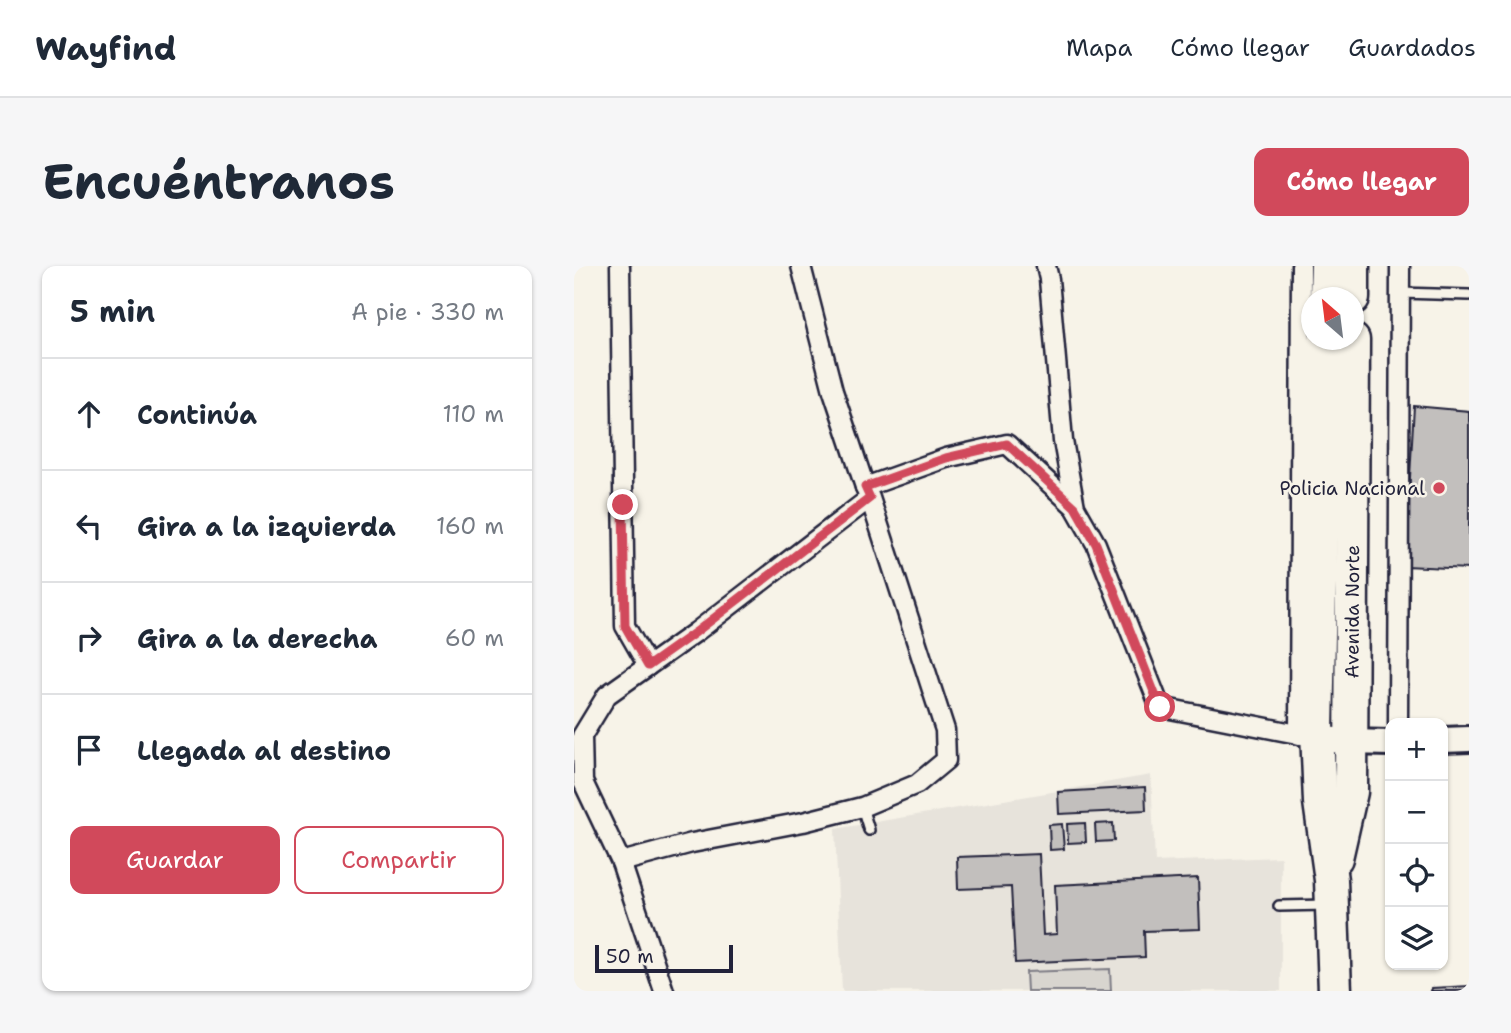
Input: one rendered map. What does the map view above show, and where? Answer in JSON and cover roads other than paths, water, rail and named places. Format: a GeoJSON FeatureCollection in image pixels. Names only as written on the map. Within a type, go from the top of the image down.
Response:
{"type":"FeatureCollection","features":[{"type":"Feature","properties":{"kind":"highway"},"geometry":{"type":"LineString","coordinates":[[1326,266],[1326,287]]}},
{"type":"Feature","properties":{"kind":"highway"},"geometry":{"type":"LineString","coordinates":[[1353,266],[1353,287]]}},
{"type":"Feature","properties":{"kind":"highway","name":"Avenida Norte"},"geometry":{"type":"LineString","coordinates":[[1325,350],[1308,736],[1331,892],[1335,991]]}},
{"type":"Feature","properties":{"kind":"highway","name":"Avenida Norte"},"geometry":{"type":"LineString","coordinates":[[1331,892],[1351,792],[1353,350]]}},
{"type":"Feature","properties":{"kind":"main road"},"geometry":{"type":"LineString","coordinates":[[1308,736],[1350,742],[1385,743]]}},
{"type":"Feature","properties":{"kind":"main road"},"geometry":{"type":"LineString","coordinates":[[1448,740],[1469,739]]}},
{"type":"Feature","properties":{"kind":"street"},"geometry":{"type":"LineString","coordinates":[[620,266],[625,626],[648,666]]}},
{"type":"Feature","properties":{"kind":"street"},"geometry":{"type":"LineString","coordinates":[[621,862],[692,843],[803,822],[862,807],[917,784],[946,760],[945,730],[833,391],[801,266]]}},
{"type":"Feature","properties":{"kind":"street"},"geometry":{"type":"LineString","coordinates":[[1046,266],[1063,441],[1075,507]]}},
{"type":"Feature","properties":{"kind":"street","name":"Avenida Norte"},"geometry":{"type":"LineString","coordinates":[[1301,266],[1308,736]]}},
{"type":"Feature","properties":{"kind":"street"},"geometry":{"type":"LineString","coordinates":[[1398,718],[1400,266]]}},
{"type":"Feature","properties":{"kind":"street"},"geometry":{"type":"LineString","coordinates":[[664,991],[621,862],[583,782],[582,724],[607,695],[696,632],[868,493],[946,458],[1007,444],[1075,507],[1096,544],[1160,707],[1308,736]]}},
{"type":"Feature","properties":{"kind":"lane"},"geometry":{"type":"LineString","coordinates":[[1400,293],[1469,295]]}},
{"type":"Feature","properties":{"kind":"lane"},"geometry":{"type":"LineString","coordinates":[[862,807],[869,830]]}},
{"type":"Feature","properties":{"kind":"lane"},"geometry":{"type":"LineString","coordinates":[[1279,906],[1331,892]]}},
{"type":"Feature","properties":{"kind":"place","name":"Policia Nacional"},"geometry":{"type":"Point","coordinates":[1439,488]}}]}
